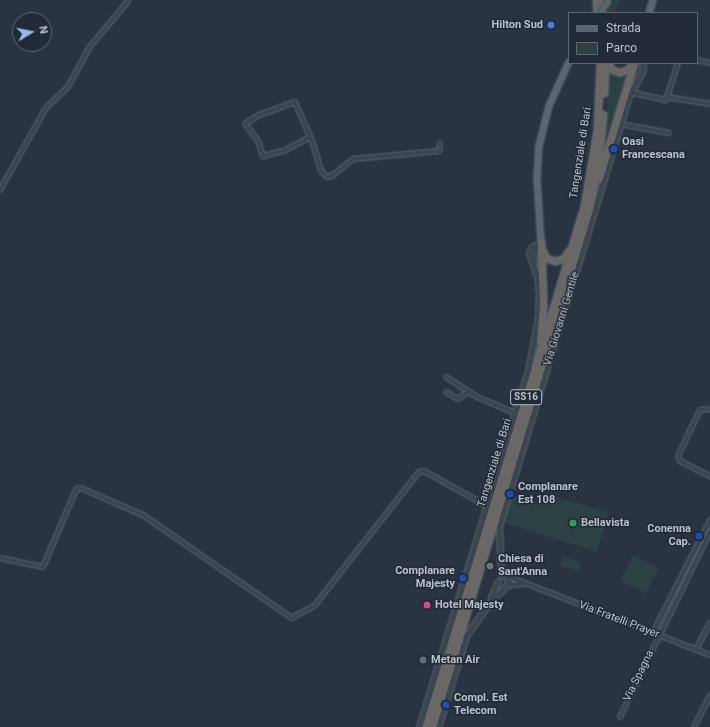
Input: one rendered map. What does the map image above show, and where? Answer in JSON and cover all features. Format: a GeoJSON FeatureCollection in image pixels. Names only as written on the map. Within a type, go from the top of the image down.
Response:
{"type":"FeatureCollection","features":[{"type":"Feature","properties":{"kind":"highway"},"geometry":{"type":"LineString","coordinates":[[596,0],[597,12]]}},
{"type":"Feature","properties":{"kind":"highway"},"geometry":{"type":"LineString","coordinates":[[602,12],[606,1]]}},
{"type":"Feature","properties":{"kind":"highway","name":"Tangenziale di Bari"},"geometry":{"type":"LineString","coordinates":[[426,727],[579,225],[594,154],[599,104],[600,64]]}},
{"type":"Feature","properties":{"kind":"highway","name":"Tangenziale di Bari"},"geometry":{"type":"LineString","coordinates":[[432,727],[588,209],[602,131],[605,64]]}},
{"type":"Feature","properties":{"kind":"highway"},"geometry":{"type":"LineString","coordinates":[[610,64],[612,69],[619,72],[628,69],[633,64]]}},
{"type":"Feature","properties":{"kind":"highway"},"geometry":{"type":"LineString","coordinates":[[588,209],[634,64]]}},
{"type":"Feature","properties":{"kind":"highway"},"geometry":{"type":"LineString","coordinates":[[539,244],[546,258],[559,261],[566,256],[574,231],[579,225]]}},
{"type":"Feature","properties":{"kind":"highway","name":"SS16"},"geometry":{"type":"LineString","coordinates":[[537,363],[544,304],[539,244]]}},
{"type":"Feature","properties":{"kind":"main road"},"geometry":{"type":"LineString","coordinates":[[649,12],[653,0]]}},
{"type":"Feature","properties":{"kind":"main road"},"geometry":{"type":"LineString","coordinates":[[539,244],[537,179],[540,146],[549,106],[568,64]]}},
{"type":"Feature","properties":{"kind":"street"},"geometry":{"type":"LineString","coordinates":[[0,190],[46,108],[68,86],[89,48],[129,0]]}},
{"type":"Feature","properties":{"kind":"street"},"geometry":{"type":"LineString","coordinates":[[698,60],[710,63]]}},
{"type":"Feature","properties":{"kind":"street","name":"Via Giovanni Gentile"},"geometry":{"type":"LineString","coordinates":[[501,575],[499,526],[630,92],[642,74],[641,64]]}},
{"type":"Feature","properties":{"kind":"street"},"geometry":{"type":"LineString","coordinates":[[630,92],[666,100],[678,64]]}},
{"type":"Feature","properties":{"kind":"street"},"geometry":{"type":"LineString","coordinates":[[667,97],[710,104]]}},
{"type":"Feature","properties":{"kind":"street"},"geometry":{"type":"LineString","coordinates":[[310,137],[286,150],[263,156],[258,141],[246,124],[259,115],[295,102],[310,137],[320,171],[326,177],[332,176],[345,163],[353,159],[439,151],[440,143]]}},
{"type":"Feature","properties":{"kind":"street"},"geometry":{"type":"LineString","coordinates":[[620,124],[669,133]]}},
{"type":"Feature","properties":{"kind":"street"},"geometry":{"type":"LineString","coordinates":[[419,727],[528,371],[538,318],[538,279],[529,253],[539,244]]}},
{"type":"Feature","properties":{"kind":"street"},"geometry":{"type":"LineString","coordinates":[[446,377],[468,392],[515,413]]}},
{"type":"Feature","properties":{"kind":"street"},"geometry":{"type":"LineString","coordinates":[[446,392],[458,399],[468,392]]}},
{"type":"Feature","properties":{"kind":"street"},"geometry":{"type":"LineString","coordinates":[[710,409],[700,410],[678,456],[680,461],[710,476]]}},
{"type":"Feature","properties":{"kind":"street"},"geometry":{"type":"LineString","coordinates":[[0,558],[43,567],[75,492],[78,488],[83,488],[143,515],[292,618],[315,604],[419,472],[424,471],[487,506]]}},
{"type":"Feature","properties":{"kind":"street"},"geometry":{"type":"LineString","coordinates":[[654,633],[710,520]]}},
{"type":"Feature","properties":{"kind":"street","name":"Via Spagna"},"geometry":{"type":"LineString","coordinates":[[620,716],[710,532]]}},
{"type":"Feature","properties":{"kind":"street"},"geometry":{"type":"LineString","coordinates":[[692,556],[697,558]]}},
{"type":"Feature","properties":{"kind":"street"},"geometry":{"type":"LineString","coordinates":[[689,562],[694,565]]}},
{"type":"Feature","properties":{"kind":"street"},"geometry":{"type":"LineString","coordinates":[[438,727],[466,636],[488,604],[506,585],[507,576],[501,575],[488,604]]}},
{"type":"Feature","properties":{"kind":"street","name":"Via Fratelli Prayer"},"geometry":{"type":"LineString","coordinates":[[507,576],[710,655]]}},
{"type":"Feature","properties":{"kind":"street"},"geometry":{"type":"LineString","coordinates":[[498,581],[506,585],[527,584]]}},
{"type":"Feature","properties":{"kind":"street"},"geometry":{"type":"LineString","coordinates":[[696,650],[710,623]]}},
{"type":"Feature","properties":{"kind":"street"},"geometry":{"type":"LineString","coordinates":[[694,727],[708,703],[710,694]]}},
{"type":"Feature","properties":{"kind":"green space"},"geometry":{"type":"Polygon","coordinates":[[[613,0],[621,0],[614,12],[607,12],[613,0]]]}},
{"type":"Feature","properties":{"kind":"green space"},"geometry":{"type":"Polygon","coordinates":[[[608,68],[628,71],[601,167],[607,110],[608,68]]]}},
{"type":"Feature","properties":{"kind":"green space","name":"Bellavista"},"geometry":{"type":"Polygon","coordinates":[[[511,494],[544,505],[548,494],[609,513],[597,552],[502,522],[511,494]]]}},
{"type":"Feature","properties":{"kind":"green space"},"geometry":{"type":"Polygon","coordinates":[[[633,555],[659,568],[646,594],[620,581],[633,555]]]}},
{"type":"Feature","properties":{"kind":"green space"},"geometry":{"type":"Polygon","coordinates":[[[563,556],[582,562],[579,571],[560,566],[563,556]]]}},
{"type":"Feature","properties":{"kind":"place","name":"Hilton Sud"},"geometry":{"type":"Point","coordinates":[551,25]}},
{"type":"Feature","properties":{"kind":"place","name":"Oasi Francescana"},"geometry":{"type":"Point","coordinates":[614,149]}},
{"type":"Feature","properties":{"kind":"place","name":"Complanare Est 108"},"geometry":{"type":"Point","coordinates":[510,494]}},
{"type":"Feature","properties":{"kind":"place","name":"Bellavista"},"geometry":{"type":"Point","coordinates":[573,523]}},
{"type":"Feature","properties":{"kind":"place","name":"Conenna Cap."},"geometry":{"type":"Point","coordinates":[699,536]}},
{"type":"Feature","properties":{"kind":"place","name":"Chiesa di Sant'Anna"},"geometry":{"type":"Point","coordinates":[490,566]}},
{"type":"Feature","properties":{"kind":"place","name":"Complanare Majesty"},"geometry":{"type":"Point","coordinates":[463,578]}},
{"type":"Feature","properties":{"kind":"place","name":"Hotel Majesty"},"geometry":{"type":"Point","coordinates":[427,605]}},
{"type":"Feature","properties":{"kind":"place","name":"Metan Air"},"geometry":{"type":"Point","coordinates":[423,660]}},
{"type":"Feature","properties":{"kind":"place","name":"Compl. Est Telecom"},"geometry":{"type":"Point","coordinates":[446,705]}}]}
